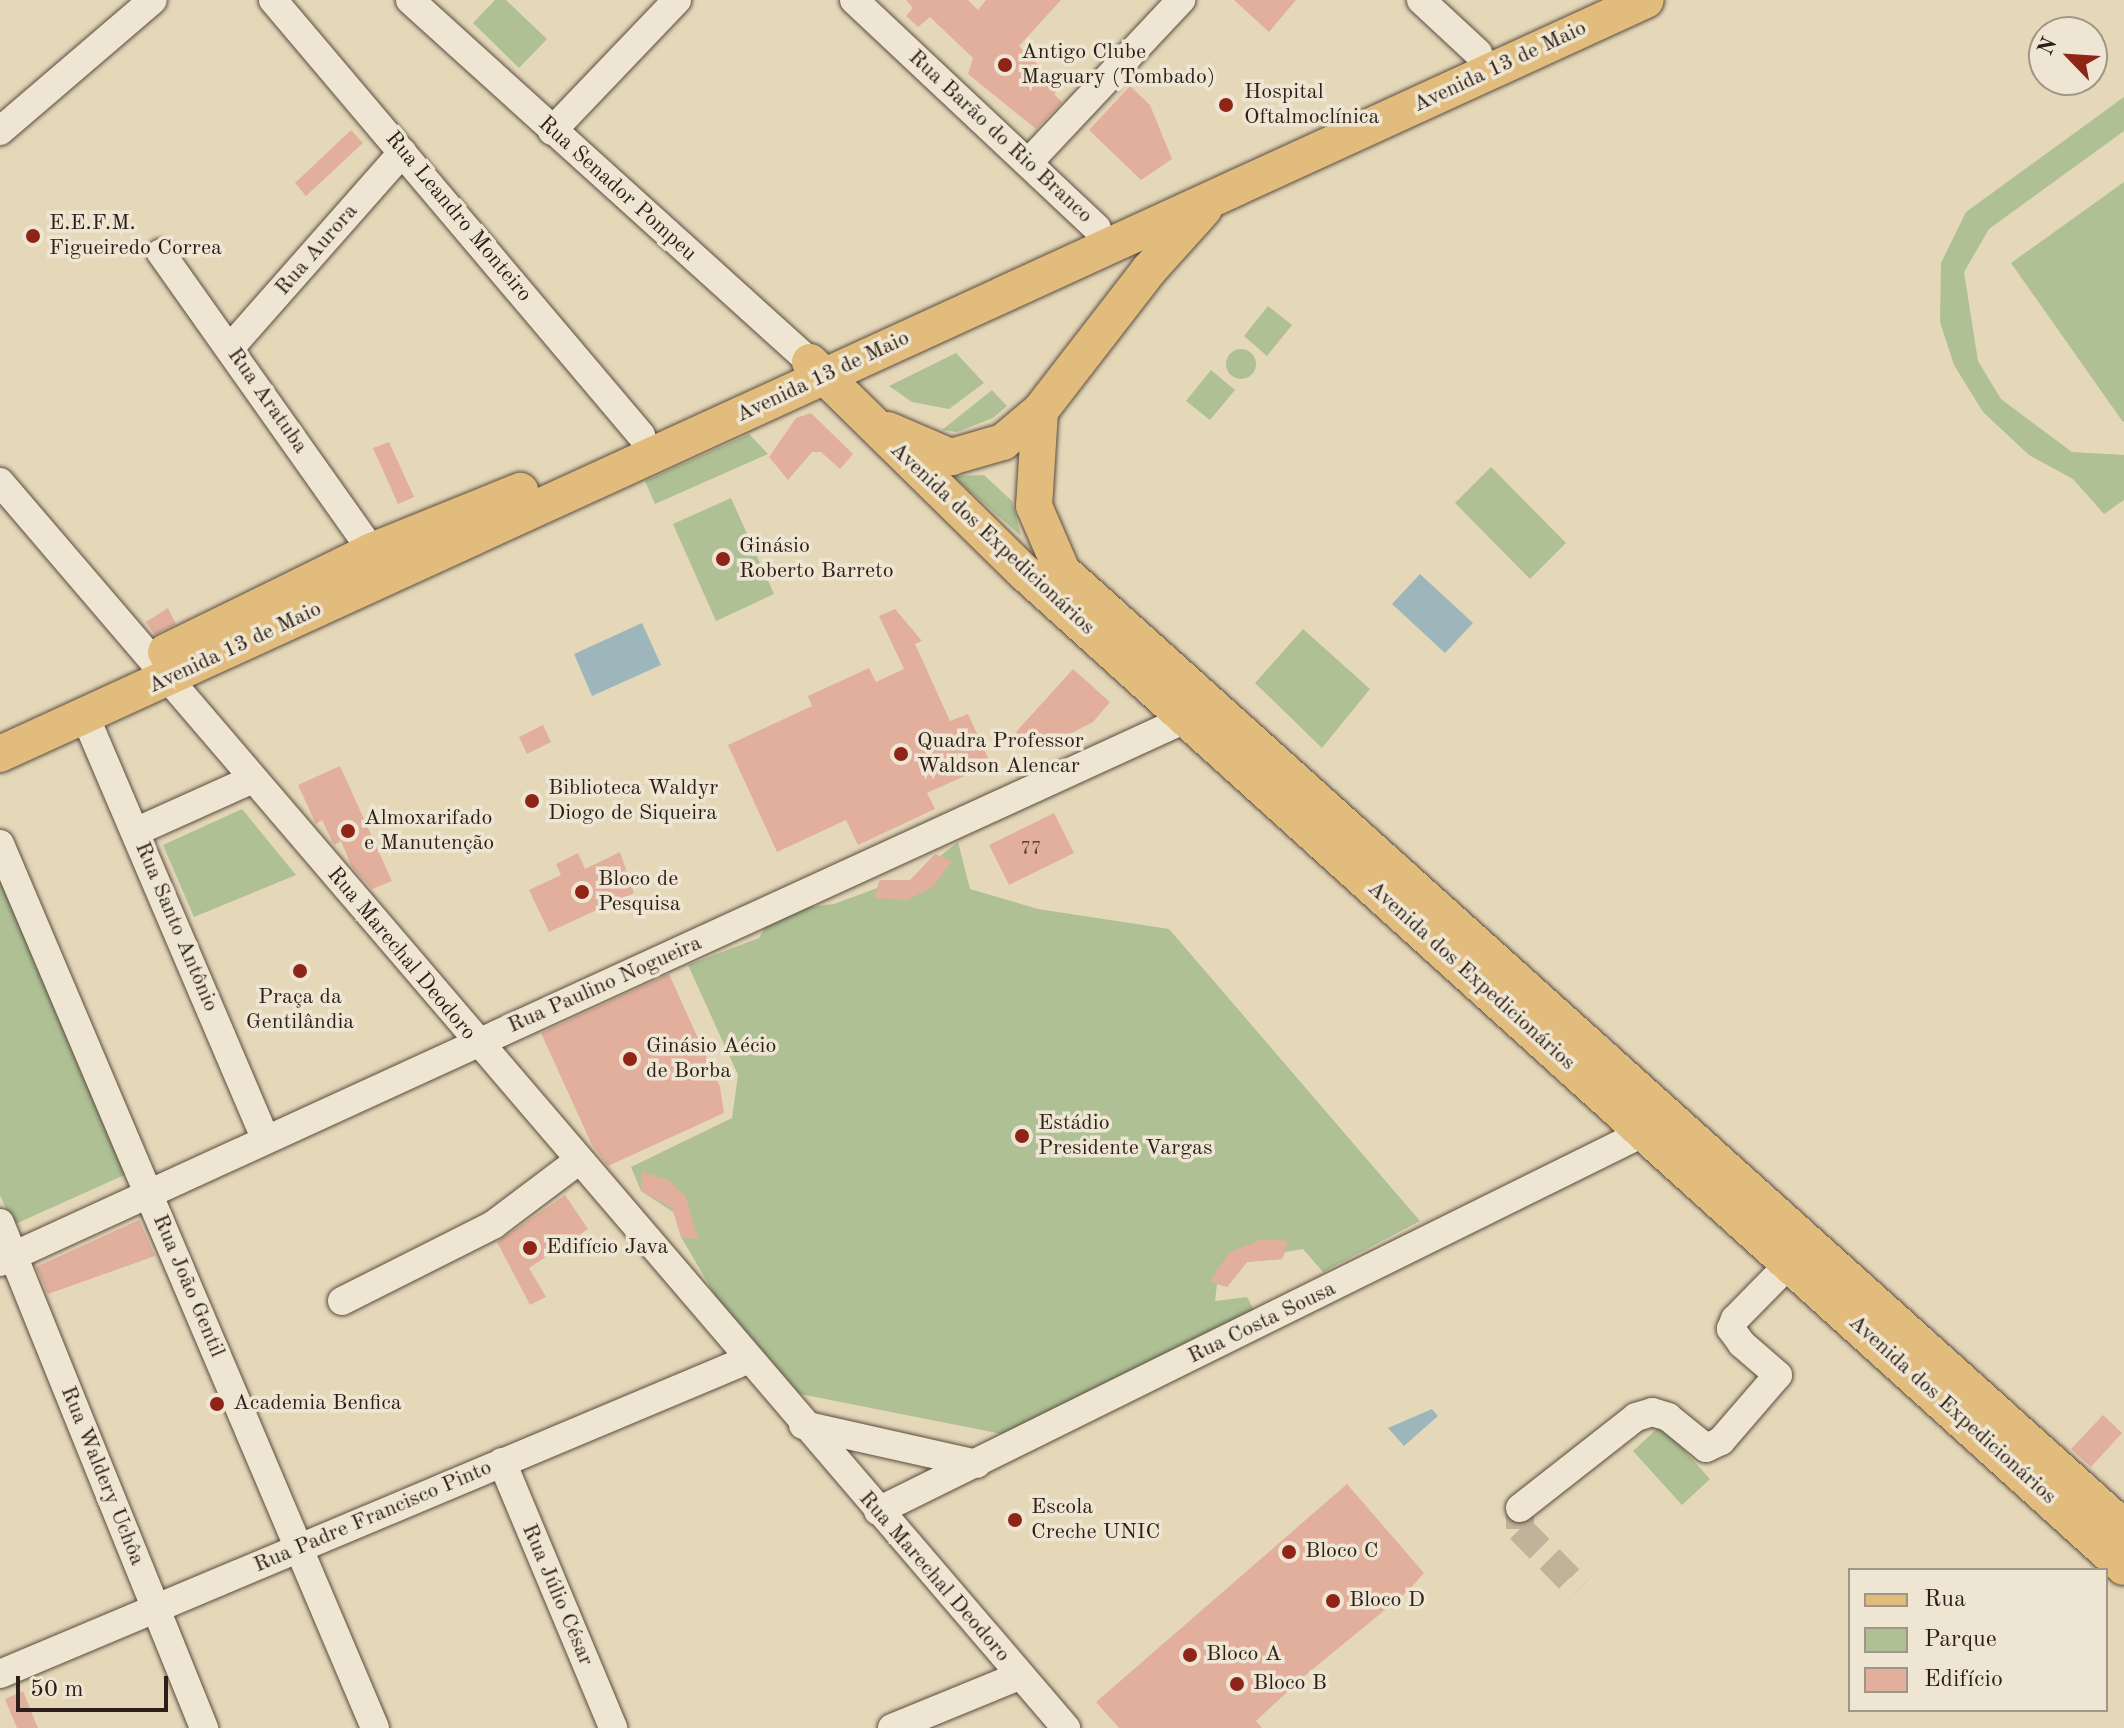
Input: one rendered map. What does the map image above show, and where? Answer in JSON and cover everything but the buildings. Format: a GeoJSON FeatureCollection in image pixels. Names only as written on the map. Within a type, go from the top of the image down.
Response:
{"type":"FeatureCollection","features":[{"type":"Feature","properties":{"kind":"main road","name":"Avenida 13 de Maio"},"geometry":{"type":"LineString","coordinates":[[0,728],[161,668],[1106,236],[1478,53],[1594,0]]}},
{"type":"Feature","properties":{"kind":"main road","name":"Avenida 13 de Maio"},"geometry":{"type":"LineString","coordinates":[[1106,236],[1214,198],[1646,0]]}},
{"type":"Feature","properties":{"kind":"main road"},"geometry":{"type":"LineString","coordinates":[[868,421],[951,457],[1003,442],[1040,411],[1149,270],[1214,198]]}},
{"type":"Feature","properties":{"kind":"main road","name":"Rua Barão do Rio Branco"},"geometry":{"type":"LineString","coordinates":[[1106,236],[1149,270]]}},
{"type":"Feature","properties":{"kind":"main road","name":"Avenida 13 de Maio"},"geometry":{"type":"LineString","coordinates":[[0,754],[85,716],[161,668],[372,551],[641,435],[817,368]]}},
{"type":"Feature","properties":{"kind":"main road","name":"Avenida dos Expedicionários"},"geometry":{"type":"LineString","coordinates":[[817,368],[868,421],[2013,1445],[2124,1567]]}},
{"type":"Feature","properties":{"kind":"main road","name":"Avenida dos Expedicionários"},"geometry":{"type":"LineString","coordinates":[[1040,411],[1034,506],[1062,571],[1198,714],[1645,1132],[1790,1263],[2013,1445],[2124,1528]]}},
{"type":"Feature","properties":{"kind":"street"},"geometry":{"type":"LineString","coordinates":[[0,131],[153,0]]}},
{"type":"Feature","properties":{"kind":"street","name":"Rua Leandro Monteiro"},"geometry":{"type":"LineString","coordinates":[[273,0],[641,435]]}},
{"type":"Feature","properties":{"kind":"street","name":"Rua Senador Pompeu"},"geometry":{"type":"LineString","coordinates":[[410,0],[817,368]]}},
{"type":"Feature","properties":{"kind":"street"},"geometry":{"type":"LineString","coordinates":[[552,131],[677,0]]}},
{"type":"Feature","properties":{"kind":"street","name":"Rua Barão do Rio Branco"},"geometry":{"type":"LineString","coordinates":[[854,0],[1106,236]]}},
{"type":"Feature","properties":{"kind":"street"},"geometry":{"type":"LineString","coordinates":[[1028,163],[1181,0]]}},
{"type":"Feature","properties":{"kind":"street"},"geometry":{"type":"LineString","coordinates":[[1421,0],[1478,53]]}},
{"type":"Feature","properties":{"kind":"street","name":"Rua Aurora"},"geometry":{"type":"LineString","coordinates":[[230,348],[403,152]]}},
{"type":"Feature","properties":{"kind":"street","name":"Rua Aratuba"},"geometry":{"type":"LineString","coordinates":[[161,253],[372,551]]}},
{"type":"Feature","properties":{"kind":"street","name":"Rua Marechal Deodoro"},"geometry":{"type":"LineString","coordinates":[[0,482],[747,1360],[1066,1728]]}},
{"type":"Feature","properties":{"kind":"street","name":"Rua Paulino Nogueira"},"geometry":{"type":"LineString","coordinates":[[7,1259],[1198,714]]}},
{"type":"Feature","properties":{"kind":"street","name":"Rua Santo Antônio"},"geometry":{"type":"LineString","coordinates":[[85,716],[265,1139]]}},
{"type":"Feature","properties":{"kind":"street"},"geometry":{"type":"LineString","coordinates":[[135,832],[253,779]]}},
{"type":"Feature","properties":{"kind":"street","name":"Rua João Gentil"},"geometry":{"type":"LineString","coordinates":[[0,844],[376,1728]]}},
{"type":"Feature","properties":{"kind":"street","name":"Rua Costa Sousa"},"geometry":{"type":"LineString","coordinates":[[878,1511],[1645,1132]]}},
{"type":"Feature","properties":{"kind":"street"},"geometry":{"type":"LineString","coordinates":[[342,1301],[493,1225],[578,1161]]}},
{"type":"Feature","properties":{"kind":"street","name":"Rua Waldery Uchôa"},"geometry":{"type":"LineString","coordinates":[[0,1223],[7,1259],[204,1728]]}},
{"type":"Feature","properties":{"kind":"street"},"geometry":{"type":"LineString","coordinates":[[1520,1508],[1636,1417],[1652,1412],[1668,1417],[1706,1448],[1721,1441],[1778,1375],[1742,1344],[1731,1329],[1735,1319],[1790,1263]]}},
{"type":"Feature","properties":{"kind":"street","name":"Rua Padre Francisco Pinto"},"geometry":{"type":"LineString","coordinates":[[0,1674],[747,1360]]}},
{"type":"Feature","properties":{"kind":"street"},"geometry":{"type":"LineString","coordinates":[[803,1425],[977,1464]]}},
{"type":"Feature","properties":{"kind":"street","name":"Rua Júlio César"},"geometry":{"type":"LineString","coordinates":[[502,1462],[613,1728]]}},
{"type":"Feature","properties":{"kind":"street"},"geometry":{"type":"LineString","coordinates":[[892,1728],[1019,1676]]}},
{"type":"Feature","properties":{"kind":"green space"},"geometry":{"type":"Polygon","coordinates":[[[495,0],[506,0],[547,39],[519,68],[473,23],[495,0]]]}},
{"type":"Feature","properties":{"kind":"green space"},"geometry":{"type":"Polygon","coordinates":[[[2124,97],[2124,131],[1989,229],[1964,272],[1978,361],[2001,399],[2072,452],[2124,455],[2124,500],[2104,514],[2073,479],[2029,455],[1983,412],[1954,365],[1940,322],[1941,263],[1966,212],[2124,97]]]}},
{"type":"Feature","properties":{"kind":"green space"},"geometry":{"type":"Polygon","coordinates":[[[2124,182],[2124,421],[2123,422],[2011,263],[2124,182]]]}},
{"type":"Feature","properties":{"kind":"green space"},"geometry":{"type":"Polygon","coordinates":[[[1268,306],[1292,325],[1267,356],[1244,336],[1268,306]]]}},
{"type":"Feature","properties":{"kind":"green space"},"geometry":{"type":"Polygon","coordinates":[[[1241,349],[1252,353],[1256,364],[1252,375],[1241,379],[1230,375],[1226,364],[1230,353],[1241,349]]]}},
{"type":"Feature","properties":{"kind":"green space"},"geometry":{"type":"Polygon","coordinates":[[[956,353],[984,383],[949,409],[912,402],[889,386],[956,353]]]}},
{"type":"Feature","properties":{"kind":"green space"},"geometry":{"type":"Polygon","coordinates":[[[1211,370],[1235,390],[1210,420],[1186,401],[1211,370]]]}},
{"type":"Feature","properties":{"kind":"green space"},"geometry":{"type":"Polygon","coordinates":[[[992,390],[1007,406],[993,418],[957,432],[942,430],[992,390]]]}},
{"type":"Feature","properties":{"kind":"green space"},"geometry":{"type":"Polygon","coordinates":[[[749,434],[768,454],[655,504],[645,481],[749,434]]]}},
{"type":"Feature","properties":{"kind":"green space"},"geometry":{"type":"Polygon","coordinates":[[[1491,467],[1566,543],[1530,579],[1455,503],[1491,467]]]}},
{"type":"Feature","properties":{"kind":"green space"},"geometry":{"type":"Polygon","coordinates":[[[984,475],[1012,501],[1021,536],[953,476],[984,475]]]}},
{"type":"Feature","properties":{"kind":"green space","name":"Ginásio Roberto Barreto"},"geometry":{"type":"Polygon","coordinates":[[[731,498],[774,594],[716,621],[673,524],[731,498]]]}},
{"type":"Feature","properties":{"kind":"green space"},"geometry":{"type":"Polygon","coordinates":[[[1303,629],[1370,689],[1322,748],[1255,683],[1303,629]]]}},
{"type":"Feature","properties":{"kind":"green space"},"geometry":{"type":"Polygon","coordinates":[[[242,809],[296,875],[194,917],[163,845],[242,809]]]}},
{"type":"Feature","properties":{"kind":"green space","name":"Estádio Presidente Vargas"},"geometry":{"type":"Polygon","coordinates":[[[958,842],[970,889],[1038,909],[1169,929],[1420,1221],[1323,1272],[1303,1249],[1285,1252],[1282,1259],[1247,1262],[1227,1287],[1217,1284],[1215,1301],[1247,1297],[1254,1310],[1002,1434],[800,1394],[715,1295],[681,1237],[676,1214],[641,1191],[631,1167],[732,1118],[738,1075],[688,965],[759,938],[768,922],[794,909],[834,904],[877,888],[880,880],[910,880],[958,842]]]}},
{"type":"Feature","properties":{"kind":"green space"},"geometry":{"type":"Polygon","coordinates":[[[0,877],[131,1172],[13,1225],[0,1195],[0,877]]]}},
{"type":"Feature","properties":{"kind":"green space"},"geometry":{"type":"Polygon","coordinates":[[[1661,1425],[1710,1479],[1682,1505],[1633,1451],[1661,1425]]]}},
{"type":"Feature","properties":{"kind":"water"},"geometry":{"type":"Polygon","coordinates":[[[1420,574],[1473,623],[1445,653],[1392,604],[1420,574]]]}},
{"type":"Feature","properties":{"kind":"water"},"geometry":{"type":"Polygon","coordinates":[[[642,623],[661,665],[592,696],[574,654],[642,623]]]}},
{"type":"Feature","properties":{"kind":"water"},"geometry":{"type":"Polygon","coordinates":[[[1432,1409],[1438,1416],[1404,1446],[1388,1428],[1432,1409]]]}},
{"type":"Feature","properties":{"kind":"tunnel"},"geometry":{"type":"LineString","coordinates":[[1520,1508],[1520,1529],[1579,1589]]}},
{"type":"Feature","properties":{"kind":"place","name":"Antigo Clube Maguary (Tombado)"},"geometry":{"type":"Point","coordinates":[1005,65]}},
{"type":"Feature","properties":{"kind":"place","name":"Hospital Oftalmoclínica"},"geometry":{"type":"Point","coordinates":[1226,105]}},
{"type":"Feature","properties":{"kind":"place","name":"E.E.F.M. Figueiredo Correa"},"geometry":{"type":"Point","coordinates":[33,236]}},
{"type":"Feature","properties":{"kind":"place","name":"Ginásio Roberto Barreto"},"geometry":{"type":"Point","coordinates":[723,559]}},
{"type":"Feature","properties":{"kind":"place","name":"Quadra Professor Waldson Alencar"},"geometry":{"type":"Point","coordinates":[901,754]}},
{"type":"Feature","properties":{"kind":"place","name":"Biblioteca Waldyr Diogo de Siqueira"},"geometry":{"type":"Point","coordinates":[532,801]}},
{"type":"Feature","properties":{"kind":"place","name":"Almoxarifado e Manutenção"},"geometry":{"type":"Point","coordinates":[348,831]}},
{"type":"Feature","properties":{"kind":"place","name":"Bloco de Pesquisa"},"geometry":{"type":"Point","coordinates":[582,892]}},
{"type":"Feature","properties":{"kind":"place","name":"Praça da Gentilândia"},"geometry":{"type":"Point","coordinates":[300,971]}},
{"type":"Feature","properties":{"kind":"place","name":"Ginásio Aécio de Borba"},"geometry":{"type":"Point","coordinates":[630,1059]}},
{"type":"Feature","properties":{"kind":"place","name":"Estádio Presidente Vargas"},"geometry":{"type":"Point","coordinates":[1022,1136]}},
{"type":"Feature","properties":{"kind":"place","name":"Edifício Java"},"geometry":{"type":"Point","coordinates":[530,1248]}},
{"type":"Feature","properties":{"kind":"place","name":"Academia Benfica"},"geometry":{"type":"Point","coordinates":[217,1404]}},
{"type":"Feature","properties":{"kind":"place","name":"Escola Creche UNIC"},"geometry":{"type":"Point","coordinates":[1015,1520]}},
{"type":"Feature","properties":{"kind":"place","name":"Bloco C"},"geometry":{"type":"Point","coordinates":[1289,1552]}},
{"type":"Feature","properties":{"kind":"place","name":"Bloco D"},"geometry":{"type":"Point","coordinates":[1333,1601]}},
{"type":"Feature","properties":{"kind":"place","name":"Bloco A"},"geometry":{"type":"Point","coordinates":[1190,1655]}},
{"type":"Feature","properties":{"kind":"place","name":"Bloco B"},"geometry":{"type":"Point","coordinates":[1237,1684]}}]}
